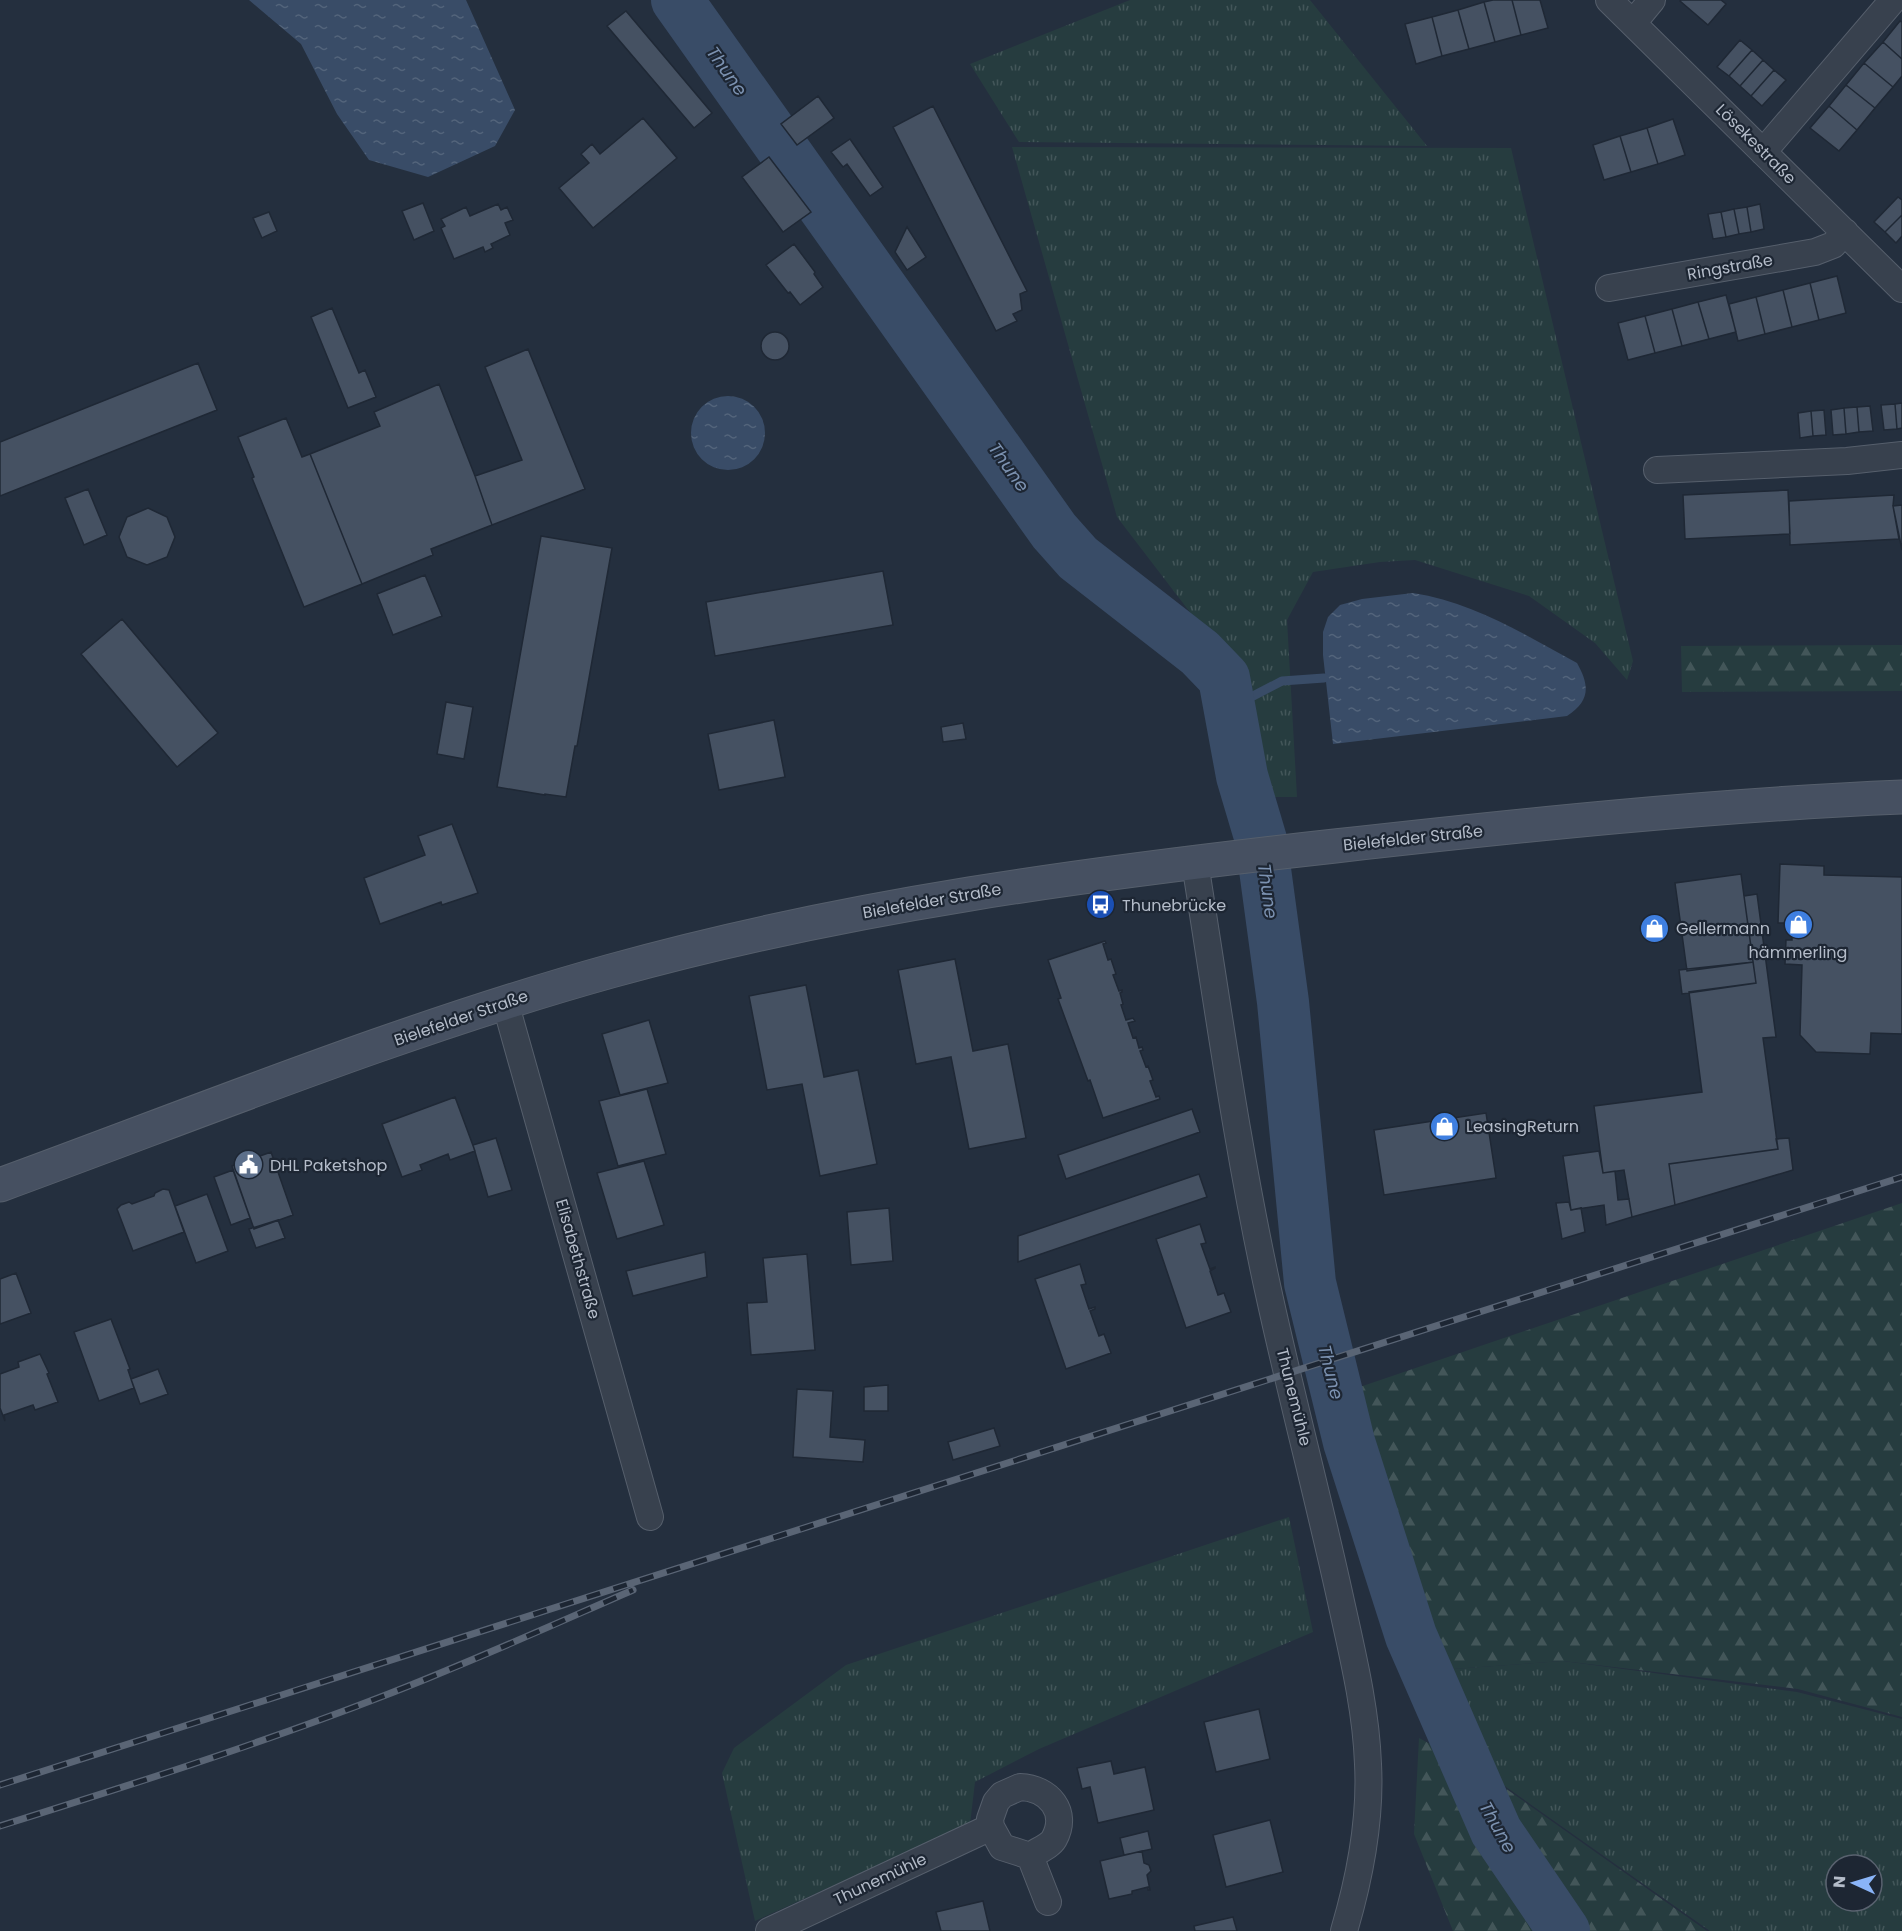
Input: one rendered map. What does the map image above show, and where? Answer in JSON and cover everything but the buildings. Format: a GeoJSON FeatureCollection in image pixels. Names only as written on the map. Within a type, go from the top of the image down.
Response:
{"type":"FeatureCollection","features":[{"type":"Feature","properties":{"kind":"main road","name":"Bielefelder Straße"},"geometry":{"type":"LineString","coordinates":[[0,1185],[309,1071],[505,1002],[613,970],[821,920],[1021,886],[1291,851],[1522,826],[1725,808],[1902,797]]}},
{"type":"Feature","properties":{"kind":"street","name":"Lösekestraße"},"geometry":{"type":"LineString","coordinates":[[1609,0],[1902,289]]}},
{"type":"Feature","properties":{"kind":"street"},"geometry":{"type":"LineString","coordinates":[[1632,23],[1652,0]]}},
{"type":"Feature","properties":{"kind":"street"},"geometry":{"type":"LineString","coordinates":[[1763,152],[1893,0]]}},
{"type":"Feature","properties":{"kind":"street","name":"Ringstraße"},"geometry":{"type":"LineString","coordinates":[[1609,288],[1815,252],[1833,245],[1845,232]]}},
{"type":"Feature","properties":{"kind":"street"},"geometry":{"type":"LineString","coordinates":[[1657,470],[1847,461],[1902,455]]}},
{"type":"Feature","properties":{"kind":"street","name":"Thunemühle"},"geometry":{"type":"LineString","coordinates":[[1195,863],[1237,1133],[1250,1199],[1270,1299],[1318,1497],[1362,1700],[1368,1764],[1366,1826],[1358,1874],[1344,1931]]}},
{"type":"Feature","properties":{"kind":"street","name":"Elisabethstraße"},"geometry":{"type":"LineString","coordinates":[[505,1002],[650,1516]]}},
{"type":"Feature","properties":{"kind":"street"},"geometry":{"type":"LineString","coordinates":[[1020,1787],[1032,1787],[1048,1796],[1058,1810],[1059,1824],[1053,1842],[1030,1856],[1002,1847],[991,1827],[990,1819],[996,1802],[1002,1795],[1020,1787]]}},
{"type":"Feature","properties":{"kind":"street","name":"Thunemühle"},"geometry":{"type":"LineString","coordinates":[[769,1931],[991,1827]]}},
{"type":"Feature","properties":{"kind":"street"},"geometry":{"type":"LineString","coordinates":[[1030,1856],[1048,1902]]}},
{"type":"Feature","properties":{"kind":"green space"},"geometry":{"type":"Polygon","coordinates":[[[1130,0],[1310,0],[1427,146],[1019,142],[970,64],[1130,0]]]}},
{"type":"Feature","properties":{"kind":"green space"},"geometry":{"type":"Polygon","coordinates":[[[1012,147],[1511,148],[1633,661],[1627,680],[1595,643],[1529,596],[1415,560],[1380,562],[1313,572],[1287,620],[1297,797],[1271,797],[1235,671],[1117,517],[1012,147]]]}},
{"type":"Feature","properties":{"kind":"green space"},"geometry":{"type":"Polygon","coordinates":[[[1902,645],[1902,691],[1682,692],[1681,646],[1902,645]]]}},
{"type":"Feature","properties":{"kind":"green space"},"geometry":{"type":"Polygon","coordinates":[[[1902,1203],[1902,1717],[1798,1689],[1563,1661],[1438,1670],[1378,1499],[1345,1392],[1902,1203]]]}},
{"type":"Feature","properties":{"kind":"green space"},"geometry":{"type":"Polygon","coordinates":[[[1289,1517],[1313,1632],[1039,1749],[975,1782],[970,1824],[755,1921],[722,1773],[734,1748],[846,1665],[1289,1517]]]}},
{"type":"Feature","properties":{"kind":"green space"},"geometry":{"type":"Polygon","coordinates":[[[1563,1661],[1797,1692],[1902,1719],[1902,1931],[1710,1931],[1482,1770],[1438,1670],[1563,1661]]]}},
{"type":"Feature","properties":{"kind":"green space"},"geometry":{"type":"Polygon","coordinates":[[[1419,1738],[1481,1771],[1707,1931],[1453,1931],[1414,1834],[1419,1738]]]}},
{"type":"Feature","properties":{"kind":"water"},"geometry":{"type":"Polygon","coordinates":[[[249,0],[466,0],[515,110],[495,146],[428,177],[369,160],[337,114],[301,44],[249,0]]]}},
{"type":"Feature","properties":{"kind":"water"},"geometry":{"type":"Polygon","coordinates":[[[728,396],[742,399],[754,407],[762,419],[765,433],[762,447],[754,459],[742,467],[728,470],[714,467],[702,459],[694,447],[691,433],[694,419],[702,407],[714,399],[728,396]]]}},
{"type":"Feature","properties":{"kind":"water"},"geometry":{"type":"Polygon","coordinates":[[[1413,593],[1435,597],[1478,612],[1577,663],[1586,686],[1584,699],[1567,716],[1333,744],[1323,655],[1323,632],[1328,617],[1340,605],[1362,599],[1413,593]]]}},
{"type":"Feature","properties":{"kind":"waterway","name":"Thune"},"geometry":{"type":"LineString","coordinates":[[677,0],[1054,531],[1078,558],[1200,653],[1224,678],[1242,776],[1261,840],[1283,1002],[1310,1283],[1349,1442],[1411,1636],[1496,1831],[1564,1931]]}},
{"type":"Feature","properties":{"kind":"waterway"},"geometry":{"type":"LineString","coordinates":[[1230,708],[1282,681],[1324,678]]}},
{"type":"Feature","properties":{"kind":"railway"},"geometry":{"type":"LineString","coordinates":[[0,1785],[1902,1177]]}},
{"type":"Feature","properties":{"kind":"railway"},"geometry":{"type":"LineString","coordinates":[[0,1826],[190,1765],[331,1716],[506,1646],[633,1590]]}},
{"type":"Feature","properties":{"kind":"place","name":"Thunebrücke"},"geometry":{"type":"Point","coordinates":[1101,905]}},
{"type":"Feature","properties":{"kind":"place","name":"hämmerling"},"geometry":{"type":"Point","coordinates":[1798,924]}},
{"type":"Feature","properties":{"kind":"place","name":"Gellermann"},"geometry":{"type":"Point","coordinates":[1655,928]}},
{"type":"Feature","properties":{"kind":"place","name":"LeasingReturn"},"geometry":{"type":"Point","coordinates":[1445,1126]}},
{"type":"Feature","properties":{"kind":"place","name":"DHL Paketshop"},"geometry":{"type":"Point","coordinates":[249,1165]}}]}
